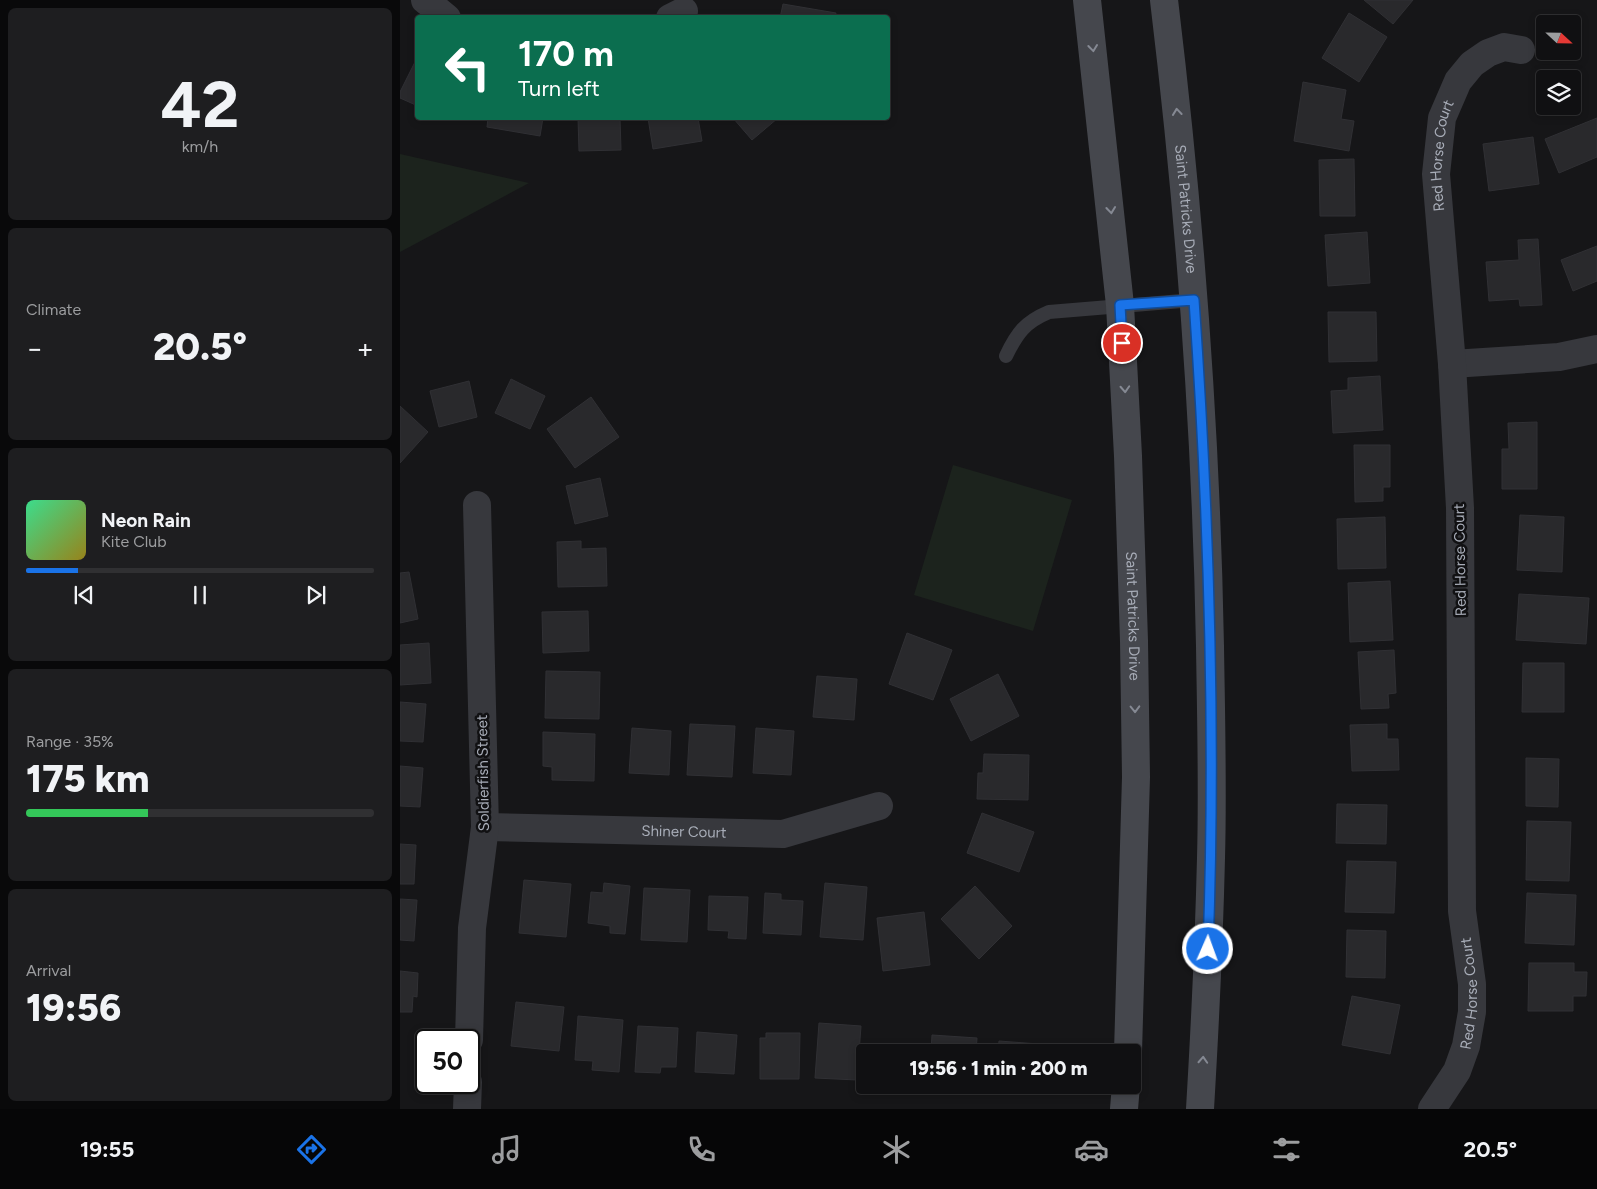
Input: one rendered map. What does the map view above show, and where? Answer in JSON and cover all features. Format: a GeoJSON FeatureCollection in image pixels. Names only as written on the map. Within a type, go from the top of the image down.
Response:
{"type":"FeatureCollection","features":[{"type":"Feature","properties":{"kind":"main road","name":"Saint Patricks Drive"},"geometry":{"type":"LineString","coordinates":[[1087,0],[1120,305],[1128,456],[1136,738],[1128,1044]]}},
{"type":"Feature","properties":{"kind":"main road","name":"Saint Patricks Drive"},"geometry":{"type":"LineString","coordinates":[[1164,0],[1183,167],[1194,300],[1209,574],[1211,856],[1200,1109]]}},
{"type":"Feature","properties":{"kind":"main road"},"geometry":{"type":"LineString","coordinates":[[1124,1109],[1125,1094]]}},
{"type":"Feature","properties":{"kind":"street"},"geometry":{"type":"LineString","coordinates":[[425,0],[443,15]]}},
{"type":"Feature","properties":{"kind":"street","name":"Red Horse Court"},"geometry":{"type":"LineString","coordinates":[[1432,1109],[1457,1071],[1466,1046],[1472,1012],[1472,984],[1462,911],[1460,508],[1452,364],[1436,174],[1442,118],[1458,80],[1472,64],[1488,53],[1504,46],[1521,50]]}},
{"type":"Feature","properties":{"kind":"street"},"geometry":{"type":"LineString","coordinates":[[1452,364],[1559,357],[1597,349]]}},
{"type":"Feature","properties":{"kind":"street","name":"Soldierfish Street"},"geometry":{"type":"LineString","coordinates":[[469,1029],[472,928],[485,827],[477,506]]}},
{"type":"Feature","properties":{"kind":"street","name":"Shiner Court"},"geometry":{"type":"LineString","coordinates":[[485,827],[783,834],[879,806]]}},
{"type":"Feature","properties":{"kind":"street"},"geometry":{"type":"LineString","coordinates":[[467,1109],[468,1094]]}},
{"type":"Feature","properties":{"kind":"lane"},"geometry":{"type":"LineString","coordinates":[[1006,356],[1015,336],[1032,319],[1049,312],[1194,300]]}},
{"type":"Feature","properties":{"kind":"shaded area"},"geometry":{"type":"Polygon","coordinates":[[[400,154],[529,183],[400,252],[400,154]]]}},
{"type":"Feature","properties":{"kind":"shaded area"},"geometry":{"type":"Polygon","coordinates":[[[953,465],[1072,500],[1033,631],[914,595],[953,465]]]}},
{"type":"Feature","properties":{"kind":"building"},"geometry":{"type":"Polygon","coordinates":[[[1364,0],[1413,0],[1393,24],[1364,0]]]}},
{"type":"Feature","properties":{"kind":"building"},"geometry":{"type":"Polygon","coordinates":[[[783,4],[836,13],[836,15],[781,15],[783,4]]]}},
{"type":"Feature","properties":{"kind":"building"},"geometry":{"type":"Polygon","coordinates":[[[1349,13],[1387,37],[1359,82],[1322,58],[1349,13]]]}},
{"type":"Feature","properties":{"kind":"building"},"geometry":{"type":"Polygon","coordinates":[[[415,62],[415,105],[400,98],[400,92],[415,62]]]}},
{"type":"Feature","properties":{"kind":"building"},"geometry":{"type":"Polygon","coordinates":[[[1303,82],[1346,90],[1341,119],[1354,121],[1349,151],[1294,141],[1303,82]]]}},
{"type":"Feature","properties":{"kind":"building"},"geometry":{"type":"Polygon","coordinates":[[[1597,118],[1597,157],[1559,173],[1545,139],[1597,118]]]}},
{"type":"Feature","properties":{"kind":"building"},"geometry":{"type":"Polygon","coordinates":[[[488,120],[543,120],[540,136],[487,127],[488,120]]]}},
{"type":"Feature","properties":{"kind":"building"},"geometry":{"type":"Polygon","coordinates":[[[578,120],[620,120],[621,150],[579,151],[578,120]]]}},
{"type":"Feature","properties":{"kind":"building"},"geometry":{"type":"Polygon","coordinates":[[[648,120],[698,120],[702,141],[653,149],[648,120]]]}},
{"type":"Feature","properties":{"kind":"building"},"geometry":{"type":"Polygon","coordinates":[[[735,120],[776,120],[752,140],[735,120]]]}},
{"type":"Feature","properties":{"kind":"building"},"geometry":{"type":"Polygon","coordinates":[[[1533,137],[1539,184],[1489,191],[1483,144],[1533,137]]]}},
{"type":"Feature","properties":{"kind":"building"},"geometry":{"type":"Polygon","coordinates":[[[1354,159],[1355,216],[1320,216],[1319,160],[1354,159]]]}},
{"type":"Feature","properties":{"kind":"building"},"geometry":{"type":"Polygon","coordinates":[[[1367,232],[1370,283],[1328,286],[1325,235],[1367,232]]]}},
{"type":"Feature","properties":{"kind":"building"},"geometry":{"type":"Polygon","coordinates":[[[1538,239],[1542,305],[1520,306],[1519,299],[1489,301],[1486,262],[1519,260],[1518,240],[1538,239]]]}},
{"type":"Feature","properties":{"kind":"building"},"geometry":{"type":"Polygon","coordinates":[[[1597,246],[1597,281],[1573,291],[1561,260],[1597,246]]]}},
{"type":"Feature","properties":{"kind":"building"},"geometry":{"type":"Polygon","coordinates":[[[1328,312],[1376,312],[1377,361],[1329,362],[1328,312]]]}},
{"type":"Feature","properties":{"kind":"building"},"geometry":{"type":"Polygon","coordinates":[[[1380,376],[1383,430],[1333,433],[1331,391],[1348,390],[1348,378],[1380,376]]]}},
{"type":"Feature","properties":{"kind":"building"},"geometry":{"type":"Polygon","coordinates":[[[511,379],[545,396],[530,429],[495,413],[511,379]]]}},
{"type":"Feature","properties":{"kind":"building"},"geometry":{"type":"Polygon","coordinates":[[[469,381],[477,417],[439,427],[430,391],[469,381]]]}},
{"type":"Feature","properties":{"kind":"building"},"geometry":{"type":"Polygon","coordinates":[[[591,397],[619,437],[575,468],[547,429],[591,397]]]}},
{"type":"Feature","properties":{"kind":"building"},"geometry":{"type":"Polygon","coordinates":[[[400,406],[428,432],[400,463],[400,406]]]}},
{"type":"Feature","properties":{"kind":"building"},"geometry":{"type":"Polygon","coordinates":[[[1537,422],[1537,489],[1502,489],[1502,449],[1509,449],[1508,423],[1537,422]]]}},
{"type":"Feature","properties":{"kind":"building"},"geometry":{"type":"Polygon","coordinates":[[[1354,445],[1390,445],[1390,487],[1383,487],[1383,501],[1355,502],[1354,445]]]}},
{"type":"Feature","properties":{"kind":"building"},"geometry":{"type":"Polygon","coordinates":[[[600,478],[608,516],[575,524],[566,486],[600,478]]]}},
{"type":"Feature","properties":{"kind":"building"},"geometry":{"type":"Polygon","coordinates":[[[1520,515],[1564,517],[1562,572],[1517,570],[1520,515]]]}},
{"type":"Feature","properties":{"kind":"building"},"geometry":{"type":"Polygon","coordinates":[[[1385,517],[1386,568],[1338,569],[1337,519],[1385,517]]]}},
{"type":"Feature","properties":{"kind":"building"},"geometry":{"type":"Polygon","coordinates":[[[581,541],[581,549],[606,548],[607,586],[558,587],[557,542],[581,541]]]}},
{"type":"Feature","properties":{"kind":"building"},"geometry":{"type":"Polygon","coordinates":[[[409,572],[418,619],[400,623],[400,573],[409,572]]]}},
{"type":"Feature","properties":{"kind":"building"},"geometry":{"type":"Polygon","coordinates":[[[1390,581],[1393,640],[1350,642],[1348,583],[1390,581]]]}},
{"type":"Feature","properties":{"kind":"building"},"geometry":{"type":"Polygon","coordinates":[[[1519,594],[1589,598],[1586,644],[1516,640],[1519,594]]]}},
{"type":"Feature","properties":{"kind":"building"},"geometry":{"type":"Polygon","coordinates":[[[588,611],[589,651],[543,653],[542,612],[588,611]]]}},
{"type":"Feature","properties":{"kind":"building"},"geometry":{"type":"Polygon","coordinates":[[[907,633],[952,650],[933,700],[889,684],[907,633]]]}},
{"type":"Feature","properties":{"kind":"building"},"geometry":{"type":"Polygon","coordinates":[[[429,643],[431,683],[400,685],[400,645],[429,643]]]}},
{"type":"Feature","properties":{"kind":"building"},"geometry":{"type":"Polygon","coordinates":[[[1394,650],[1396,693],[1388,694],[1389,708],[1361,709],[1358,652],[1394,650]]]}},
{"type":"Feature","properties":{"kind":"building"},"geometry":{"type":"Polygon","coordinates":[[[1523,663],[1564,663],[1564,712],[1522,712],[1523,663]]]}},
{"type":"Feature","properties":{"kind":"building"},"geometry":{"type":"Polygon","coordinates":[[[546,671],[600,672],[599,719],[545,718],[546,671]]]}},
{"type":"Feature","properties":{"kind":"building"},"geometry":{"type":"Polygon","coordinates":[[[998,674],[1019,716],[971,741],[950,699],[998,674]]]}},
{"type":"Feature","properties":{"kind":"building"},"geometry":{"type":"Polygon","coordinates":[[[817,676],[857,679],[854,720],[813,717],[817,676]]]}},
{"type":"Feature","properties":{"kind":"building"},"geometry":{"type":"Polygon","coordinates":[[[400,702],[426,704],[423,742],[400,741],[400,702]]]}},
{"type":"Feature","properties":{"kind":"building"},"geometry":{"type":"Polygon","coordinates":[[[690,724],[735,726],[732,777],[687,775],[690,724]]]}},
{"type":"Feature","properties":{"kind":"building"},"geometry":{"type":"Polygon","coordinates":[[[1387,724],[1387,739],[1398,739],[1399,770],[1352,771],[1350,725],[1387,724]]]}},
{"type":"Feature","properties":{"kind":"building"},"geometry":{"type":"Polygon","coordinates":[[[632,728],[671,731],[669,775],[629,773],[632,728]]]}},
{"type":"Feature","properties":{"kind":"building"},"geometry":{"type":"Polygon","coordinates":[[[756,728],[794,731],[791,775],[753,773],[756,728]]]}},
{"type":"Feature","properties":{"kind":"building"},"geometry":{"type":"Polygon","coordinates":[[[543,732],[595,734],[594,781],[552,780],[552,767],[543,766],[543,732]]]}},
{"type":"Feature","properties":{"kind":"building"},"geometry":{"type":"Polygon","coordinates":[[[984,754],[1029,755],[1028,800],[977,799],[978,773],[983,773],[984,754]]]}},
{"type":"Feature","properties":{"kind":"building"},"geometry":{"type":"Polygon","coordinates":[[[1526,758],[1559,759],[1558,807],[1526,806],[1526,758]]]}},
{"type":"Feature","properties":{"kind":"building"},"geometry":{"type":"Polygon","coordinates":[[[400,766],[423,768],[420,807],[400,806],[400,766]]]}},
{"type":"Feature","properties":{"kind":"building"},"geometry":{"type":"Polygon","coordinates":[[[1337,804],[1387,805],[1386,844],[1336,843],[1337,804]]]}},
{"type":"Feature","properties":{"kind":"building"},"geometry":{"type":"Polygon","coordinates":[[[982,813],[1034,832],[1019,872],[967,853],[982,813]]]}},
{"type":"Feature","properties":{"kind":"building"},"geometry":{"type":"Polygon","coordinates":[[[1527,821],[1571,822],[1569,881],[1526,880],[1527,821]]]}},
{"type":"Feature","properties":{"kind":"building"},"geometry":{"type":"Polygon","coordinates":[[[400,844],[416,845],[414,884],[400,884],[400,844]]]}},
{"type":"Feature","properties":{"kind":"building"},"geometry":{"type":"Polygon","coordinates":[[[1347,861],[1396,862],[1394,913],[1345,912],[1347,861]]]}},
{"type":"Feature","properties":{"kind":"building"},"geometry":{"type":"Polygon","coordinates":[[[524,880],[571,884],[566,937],[519,933],[524,880]]]}},
{"type":"Feature","properties":{"kind":"building"},"geometry":{"type":"Polygon","coordinates":[[[604,883],[630,886],[625,934],[610,933],[610,926],[588,923],[591,892],[603,893],[604,883]]]}},
{"type":"Feature","properties":{"kind":"building"},"geometry":{"type":"Polygon","coordinates":[[[825,883],[867,887],[863,940],[820,937],[825,883]]]}},
{"type":"Feature","properties":{"kind":"building"},"geometry":{"type":"Polygon","coordinates":[[[975,886],[1012,926],[979,959],[941,919],[975,886]]]}},
{"type":"Feature","properties":{"kind":"building"},"geometry":{"type":"Polygon","coordinates":[[[644,888],[690,890],[687,942],[641,940],[644,888]]]}},
{"type":"Feature","properties":{"kind":"building"},"geometry":{"type":"Polygon","coordinates":[[[765,893],[781,894],[781,900],[803,901],[801,935],[763,933],[765,893]]]}},
{"type":"Feature","properties":{"kind":"building"},"geometry":{"type":"Polygon","coordinates":[[[1527,893],[1576,895],[1574,945],[1525,943],[1527,893]]]}},
{"type":"Feature","properties":{"kind":"building"},"geometry":{"type":"Polygon","coordinates":[[[709,896],[748,897],[746,939],[728,938],[729,931],[708,930],[709,896]]]}},
{"type":"Feature","properties":{"kind":"building"},"geometry":{"type":"Polygon","coordinates":[[[400,899],[417,900],[414,941],[400,940],[400,899]]]}},
{"type":"Feature","properties":{"kind":"building"},"geometry":{"type":"Polygon","coordinates":[[[924,912],[930,965],[883,971],[877,918],[924,912]]]}},
{"type":"Feature","properties":{"kind":"building"},"geometry":{"type":"Polygon","coordinates":[[[1347,930],[1386,931],[1385,978],[1346,977],[1347,930]]]}},
{"type":"Feature","properties":{"kind":"building"},"geometry":{"type":"Polygon","coordinates":[[[1529,963],[1574,963],[1574,972],[1587,972],[1586,996],[1573,996],[1573,1011],[1528,1011],[1529,963]]]}},
{"type":"Feature","properties":{"kind":"building"},"geometry":{"type":"Polygon","coordinates":[[[400,971],[418,973],[417,997],[413,996],[412,1012],[400,1012],[400,971]]]}},
{"type":"Feature","properties":{"kind":"building"},"geometry":{"type":"Polygon","coordinates":[[[1352,996],[1400,1005],[1390,1054],[1342,1045],[1352,996]]]}},
{"type":"Feature","properties":{"kind":"building"},"geometry":{"type":"Polygon","coordinates":[[[516,1002],[564,1007],[559,1051],[511,1046],[516,1002]]]}},
{"type":"Feature","properties":{"kind":"building"},"geometry":{"type":"Polygon","coordinates":[[[578,1016],[623,1020],[619,1072],[592,1070],[593,1061],[575,1060],[578,1016]]]}},
{"type":"Feature","properties":{"kind":"building"},"geometry":{"type":"Polygon","coordinates":[[[819,1023],[861,1026],[860,1044],[856,1044],[856,1080],[815,1078],[819,1023]]]}},
{"type":"Feature","properties":{"kind":"building"},"geometry":{"type":"Polygon","coordinates":[[[638,1026],[678,1028],[676,1067],[661,1067],[660,1073],[635,1072],[638,1026]]]}},
{"type":"Feature","properties":{"kind":"building"},"geometry":{"type":"Polygon","coordinates":[[[697,1032],[737,1035],[734,1074],[695,1072],[697,1032]]]}},
{"type":"Feature","properties":{"kind":"building"},"geometry":{"type":"Polygon","coordinates":[[[766,1033],[800,1033],[799,1079],[760,1079],[760,1038],[766,1038],[766,1033]]]}},
{"type":"Feature","properties":{"kind":"building"},"geometry":{"type":"Polygon","coordinates":[[[932,1035],[977,1038],[977,1044],[931,1044],[932,1035]]]}},
{"type":"Feature","properties":{"kind":"building"},"geometry":{"type":"Polygon","coordinates":[[[999,1041],[1039,1044],[999,1044],[999,1041]]]}},
{"type":"Feature","properties":{"kind":"route"},"geometry":{"type":"LineString","coordinates":[[1122,343],[1120,305],[1194,300],[1209,574],[1211,856],[1208,949]]}}]}
